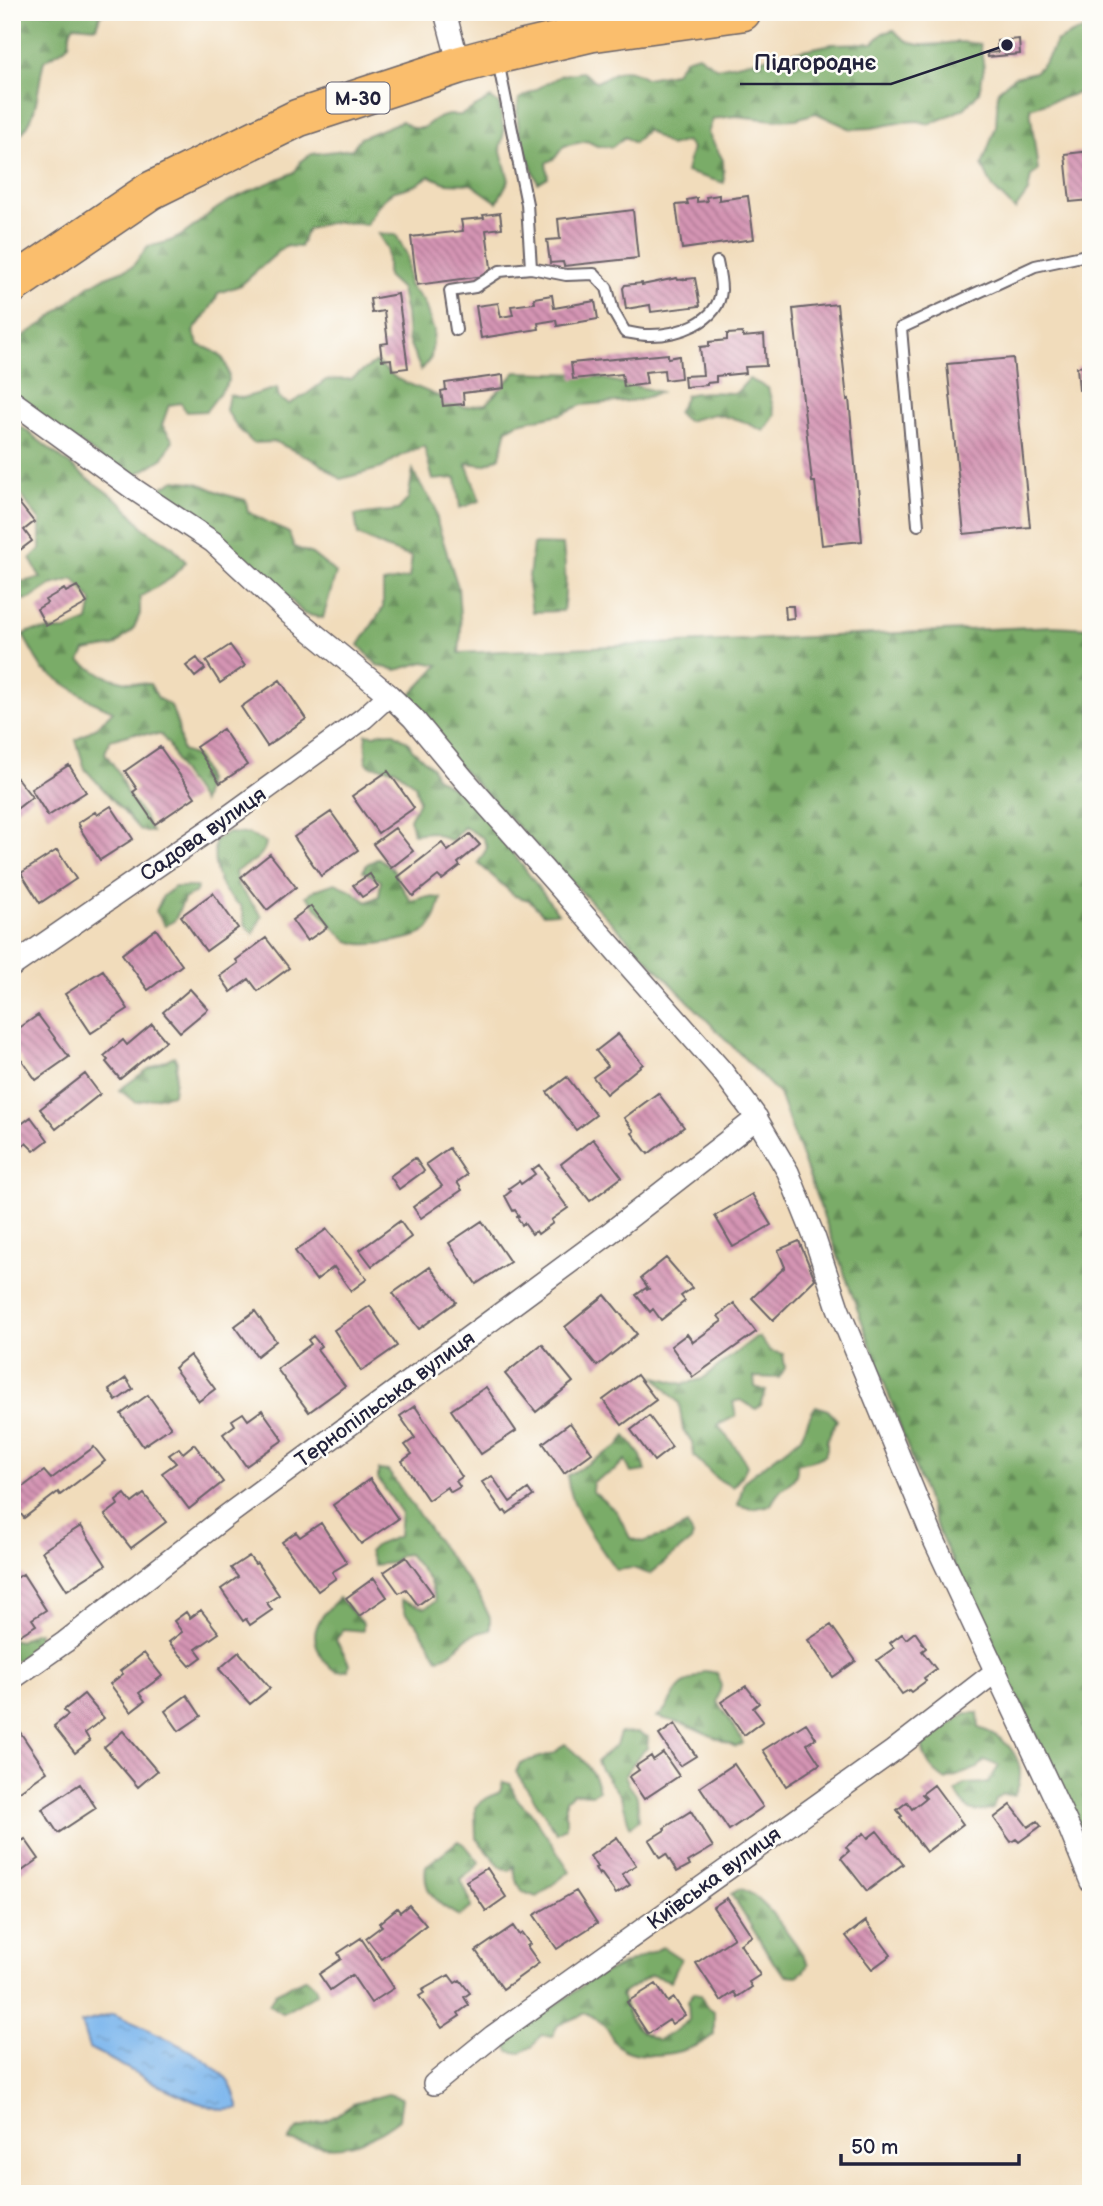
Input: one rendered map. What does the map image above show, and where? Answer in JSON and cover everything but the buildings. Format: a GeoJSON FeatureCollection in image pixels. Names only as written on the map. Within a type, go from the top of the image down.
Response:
{"type":"FeatureCollection","features":[{"type":"Feature","properties":{"kind":"highway","name":"М-30"},"geometry":{"type":"LineString","coordinates":[[12,285],[150,191],[298,118],[497,55],[591,33],[742,12]]}},
{"type":"Feature","properties":{"kind":"street"},"geometry":{"type":"LineString","coordinates":[[445,12],[459,65]]}},
{"type":"Feature","properties":{"kind":"street"},"geometry":{"type":"LineString","coordinates":[[12,401],[135,490],[213,542],[290,614],[413,718],[722,1071],[757,1118],[788,1172],[815,1238],[838,1308],[933,1538],[1070,1830],[1091,1882]]}},
{"type":"Feature","properties":{"kind":"street","name":"Садова вулиця"},"geometry":{"type":"LineString","coordinates":[[12,966],[230,816],[364,718],[389,695]]}},
{"type":"Feature","properties":{"kind":"street","name":"Тернопільська вулиця"},"geometry":{"type":"LineString","coordinates":[[12,1679],[65,1642],[236,1509],[607,1235],[757,1118]]}},
{"type":"Feature","properties":{"kind":"street","name":"Київська вулиця"},"geometry":{"type":"LineString","coordinates":[[433,2084],[493,2036],[893,1751],[995,1672]]}},
{"type":"Feature","properties":{"kind":"lane"},"geometry":{"type":"LineString","coordinates":[[497,55],[527,204],[531,268]]}},
{"type":"Feature","properties":{"kind":"lane"},"geometry":{"type":"LineString","coordinates":[[918,525],[901,328],[1035,266],[1091,254]]}},
{"type":"Feature","properties":{"kind":"lane"},"geometry":{"type":"LineString","coordinates":[[456,330],[450,291],[475,287],[500,271],[531,268],[566,275],[594,274],[607,288],[613,311],[625,332],[648,335],[677,331],[704,321],[716,306],[721,292],[718,262]]}},
{"type":"Feature","properties":{"kind":"green space"},"geometry":{"type":"Polygon","coordinates":[[[12,12],[109,12],[101,14],[96,27],[74,25],[67,46],[44,61],[32,116],[21,134],[12,139],[12,12]]]}},
{"type":"Feature","properties":{"kind":"green space"},"geometry":{"type":"Polygon","coordinates":[[[1091,27],[1091,89],[1030,108],[1038,171],[1031,176],[1028,192],[1015,210],[993,188],[982,165],[996,126],[998,91],[1014,77],[1035,72],[1046,61],[1056,42],[1091,27]]]}},
{"type":"Feature","properties":{"kind":"green space"},"geometry":{"type":"Polygon","coordinates":[[[894,30],[915,44],[980,44],[984,68],[979,92],[965,108],[929,124],[918,121],[851,129],[816,113],[796,119],[735,116],[713,119],[708,133],[723,160],[724,183],[686,172],[692,148],[686,141],[670,146],[646,130],[634,143],[625,137],[612,147],[597,146],[587,141],[564,146],[555,158],[546,163],[548,177],[538,183],[522,142],[517,110],[519,99],[562,75],[582,72],[597,82],[626,70],[646,78],[674,73],[685,59],[698,55],[717,68],[832,44],[873,43],[883,33],[894,30]]]}},
{"type":"Feature","properties":{"kind":"green space"},"geometry":{"type":"Polygon","coordinates":[[[491,98],[499,104],[504,132],[500,148],[509,180],[497,202],[471,184],[446,183],[429,176],[416,185],[392,192],[379,204],[366,225],[336,222],[307,230],[300,247],[285,246],[241,285],[218,293],[193,332],[199,345],[212,350],[225,361],[229,381],[206,411],[186,412],[181,403],[169,405],[162,425],[173,440],[163,458],[131,478],[12,397],[12,343],[44,323],[89,286],[132,267],[148,246],[182,235],[232,199],[295,172],[301,161],[312,154],[352,149],[360,138],[402,121],[412,128],[423,128],[435,119],[461,115],[491,98]]]}},
{"type":"Feature","properties":{"kind":"green space"},"geometry":{"type":"Polygon","coordinates":[[[378,234],[396,235],[407,255],[409,285],[424,302],[434,331],[431,358],[421,370],[408,340],[401,289],[387,276],[387,248],[378,234]]]}},
{"type":"Feature","properties":{"kind":"green space"},"geometry":{"type":"Polygon","coordinates":[[[376,362],[397,379],[464,407],[486,404],[516,372],[584,374],[660,392],[639,400],[582,405],[561,414],[518,423],[507,429],[500,457],[485,465],[466,463],[480,501],[460,508],[456,478],[433,480],[424,446],[400,456],[382,468],[341,479],[318,462],[276,442],[253,443],[238,428],[226,410],[229,395],[243,398],[277,388],[279,398],[289,404],[326,380],[351,379],[376,362]]]}},
{"type":"Feature","properties":{"kind":"green space"},"geometry":{"type":"Polygon","coordinates":[[[749,379],[768,388],[775,415],[764,431],[740,420],[714,414],[687,421],[677,413],[686,395],[705,392],[736,393],[749,379]]]}},
{"type":"Feature","properties":{"kind":"green space"},"geometry":{"type":"Polygon","coordinates":[[[12,428],[23,428],[122,503],[145,529],[173,547],[186,562],[170,579],[140,597],[140,614],[133,630],[114,646],[85,651],[80,661],[113,678],[150,684],[158,698],[171,706],[182,751],[196,756],[205,774],[207,783],[202,802],[161,735],[135,733],[110,740],[105,753],[152,832],[140,830],[85,769],[76,740],[98,726],[113,711],[93,702],[42,669],[23,635],[31,631],[66,630],[88,621],[92,601],[74,579],[51,585],[30,599],[12,601],[12,575],[21,582],[41,578],[30,559],[40,549],[40,521],[12,483],[12,428]]]}},
{"type":"Feature","properties":{"kind":"green space"},"geometry":{"type":"Polygon","coordinates":[[[413,470],[435,506],[438,525],[458,587],[461,631],[459,653],[1053,626],[1091,628],[1091,1851],[939,1533],[779,1094],[400,706],[439,665],[424,662],[397,670],[378,666],[359,645],[383,608],[383,583],[409,578],[412,557],[358,535],[355,515],[398,510],[408,499],[413,470]]]}},
{"type":"Feature","properties":{"kind":"green space"},"geometry":{"type":"Polygon","coordinates":[[[175,480],[198,483],[246,500],[248,512],[289,533],[294,547],[312,554],[336,573],[323,618],[304,614],[284,593],[165,510],[156,491],[175,480]]]}},
{"type":"Feature","properties":{"kind":"green space"},"geometry":{"type":"Polygon","coordinates":[[[533,544],[563,545],[566,578],[563,611],[532,612],[528,585],[533,544]]]}},
{"type":"Feature","properties":{"kind":"green space"},"geometry":{"type":"Polygon","coordinates":[[[394,733],[408,742],[432,767],[436,777],[456,790],[472,796],[489,816],[499,839],[558,913],[543,914],[529,900],[515,896],[478,863],[487,848],[483,838],[464,827],[451,841],[432,832],[413,834],[410,819],[419,801],[415,785],[395,769],[370,766],[366,761],[366,734],[394,733]]]}},
{"type":"Feature","properties":{"kind":"green space"},"geometry":{"type":"Polygon","coordinates":[[[227,833],[249,834],[266,843],[265,849],[258,857],[235,872],[238,886],[262,916],[253,934],[245,924],[241,906],[226,893],[218,878],[214,860],[215,840],[227,833]]]}},
{"type":"Feature","properties":{"kind":"green space"},"geometry":{"type":"Polygon","coordinates":[[[379,858],[394,870],[411,901],[425,897],[441,898],[438,910],[429,928],[415,936],[380,943],[351,942],[341,935],[306,896],[335,883],[351,890],[367,902],[379,896],[381,881],[363,871],[367,864],[379,858]]]}},
{"type":"Feature","properties":{"kind":"green space"},"geometry":{"type":"Polygon","coordinates":[[[175,887],[197,887],[196,892],[184,899],[175,920],[165,926],[156,911],[163,896],[175,887]]]}},
{"type":"Feature","properties":{"kind":"green space"},"geometry":{"type":"Polygon","coordinates":[[[174,1056],[177,1062],[173,1094],[136,1102],[119,1090],[148,1069],[174,1056]]]}},
{"type":"Feature","properties":{"kind":"green space"},"geometry":{"type":"Polygon","coordinates":[[[759,1337],[770,1351],[783,1354],[785,1368],[779,1378],[754,1377],[755,1387],[766,1391],[761,1405],[756,1409],[740,1400],[733,1402],[736,1416],[718,1425],[747,1466],[733,1487],[717,1479],[694,1456],[692,1442],[683,1430],[679,1403],[656,1377],[683,1384],[702,1379],[759,1337]]]}},
{"type":"Feature","properties":{"kind":"green space"},"geometry":{"type":"Polygon","coordinates":[[[816,1406],[828,1410],[837,1420],[827,1440],[825,1455],[797,1464],[794,1479],[780,1491],[771,1505],[752,1509],[738,1505],[744,1481],[800,1438],[816,1406]]]}},
{"type":"Feature","properties":{"kind":"green space"},"geometry":{"type":"Polygon","coordinates":[[[626,1436],[641,1456],[646,1471],[631,1473],[625,1460],[614,1471],[593,1482],[592,1491],[617,1512],[630,1538],[642,1542],[687,1525],[693,1536],[691,1541],[650,1574],[633,1568],[616,1570],[579,1514],[567,1476],[618,1446],[626,1436]]]}},
{"type":"Feature","properties":{"kind":"green space"},"geometry":{"type":"Polygon","coordinates":[[[378,1470],[388,1471],[480,1597],[490,1618],[490,1630],[469,1636],[443,1657],[438,1658],[416,1623],[406,1614],[401,1600],[425,1608],[436,1601],[429,1580],[408,1554],[400,1555],[393,1563],[374,1565],[369,1552],[376,1545],[399,1536],[401,1512],[378,1479],[378,1470]]]}},
{"type":"Feature","properties":{"kind":"green space"},"geometry":{"type":"Polygon","coordinates":[[[339,1598],[363,1623],[363,1631],[343,1629],[336,1640],[349,1663],[348,1670],[337,1671],[323,1659],[315,1634],[323,1616],[339,1598]]]}},
{"type":"Feature","properties":{"kind":"green space"},"geometry":{"type":"Polygon","coordinates":[[[39,1632],[33,1656],[12,1661],[12,1639],[19,1641],[39,1632]]]}},
{"type":"Feature","properties":{"kind":"green space"},"geometry":{"type":"Polygon","coordinates":[[[705,1671],[717,1673],[721,1686],[717,1702],[743,1743],[736,1747],[685,1724],[657,1717],[681,1686],[705,1671]]]}},
{"type":"Feature","properties":{"kind":"green space"},"geometry":{"type":"Polygon","coordinates":[[[966,1713],[978,1713],[979,1728],[990,1732],[1008,1745],[1018,1763],[1019,1784],[1014,1796],[1003,1794],[996,1799],[993,1809],[974,1811],[963,1803],[956,1791],[965,1784],[988,1783],[999,1766],[984,1760],[978,1768],[946,1780],[936,1773],[923,1750],[922,1744],[966,1713]]]}},
{"type":"Feature","properties":{"kind":"green space"},"geometry":{"type":"Polygon","coordinates":[[[638,1732],[648,1737],[647,1748],[625,1775],[637,1796],[639,1820],[630,1827],[621,1797],[597,1761],[616,1745],[620,1733],[638,1732]]]}},
{"type":"Feature","properties":{"kind":"green space"},"geometry":{"type":"Polygon","coordinates":[[[565,1744],[586,1764],[599,1790],[592,1794],[573,1793],[566,1800],[566,1827],[557,1833],[516,1772],[520,1763],[554,1753],[565,1744]]]}},
{"type":"Feature","properties":{"kind":"green space"},"geometry":{"type":"Polygon","coordinates":[[[503,1782],[511,1784],[517,1799],[530,1811],[570,1871],[537,1897],[523,1892],[516,1880],[514,1866],[509,1871],[501,1867],[476,1838],[475,1807],[500,1792],[503,1782]]]}},
{"type":"Feature","properties":{"kind":"green space"},"geometry":{"type":"Polygon","coordinates":[[[458,1841],[465,1845],[479,1862],[461,1880],[471,1908],[459,1916],[433,1897],[426,1884],[425,1875],[426,1866],[458,1841]]]}},
{"type":"Feature","properties":{"kind":"green space"},"geometry":{"type":"Polygon","coordinates":[[[740,1889],[758,1899],[778,1920],[808,1964],[804,1971],[797,1976],[786,1975],[774,1963],[731,1894],[740,1889]]]}},
{"type":"Feature","properties":{"kind":"green space"},"geometry":{"type":"Polygon","coordinates":[[[663,1947],[681,1959],[671,1981],[651,1975],[621,1995],[630,2018],[642,2032],[658,2040],[689,2020],[688,2001],[694,1992],[701,1995],[705,2005],[714,2011],[714,2034],[705,2041],[694,2047],[666,2054],[638,2054],[616,2044],[608,2030],[586,2013],[558,2025],[552,2036],[541,2035],[533,2046],[520,2053],[509,2051],[505,2042],[519,2029],[589,1980],[663,1947]]]}},
{"type":"Feature","properties":{"kind":"green space"},"geometry":{"type":"Polygon","coordinates":[[[306,1978],[315,1986],[317,1993],[283,2013],[269,2005],[275,1993],[306,1978]]]}},
{"type":"Feature","properties":{"kind":"green space"},"geometry":{"type":"Polygon","coordinates":[[[388,2094],[402,2098],[399,2119],[372,2137],[335,2147],[288,2141],[297,2129],[323,2122],[353,2104],[388,2094]]]}},
{"type":"Feature","properties":{"kind":"water"},"geometry":{"type":"Polygon","coordinates":[[[113,2014],[179,2045],[212,2066],[232,2088],[239,2109],[222,2110],[196,2102],[89,2048],[81,2023],[113,2014]]]}},
{"type":"Feature","properties":{"kind":"place","name":"Підгороднє"},"geometry":{"type":"Point","coordinates":[1007,45]}}]}
